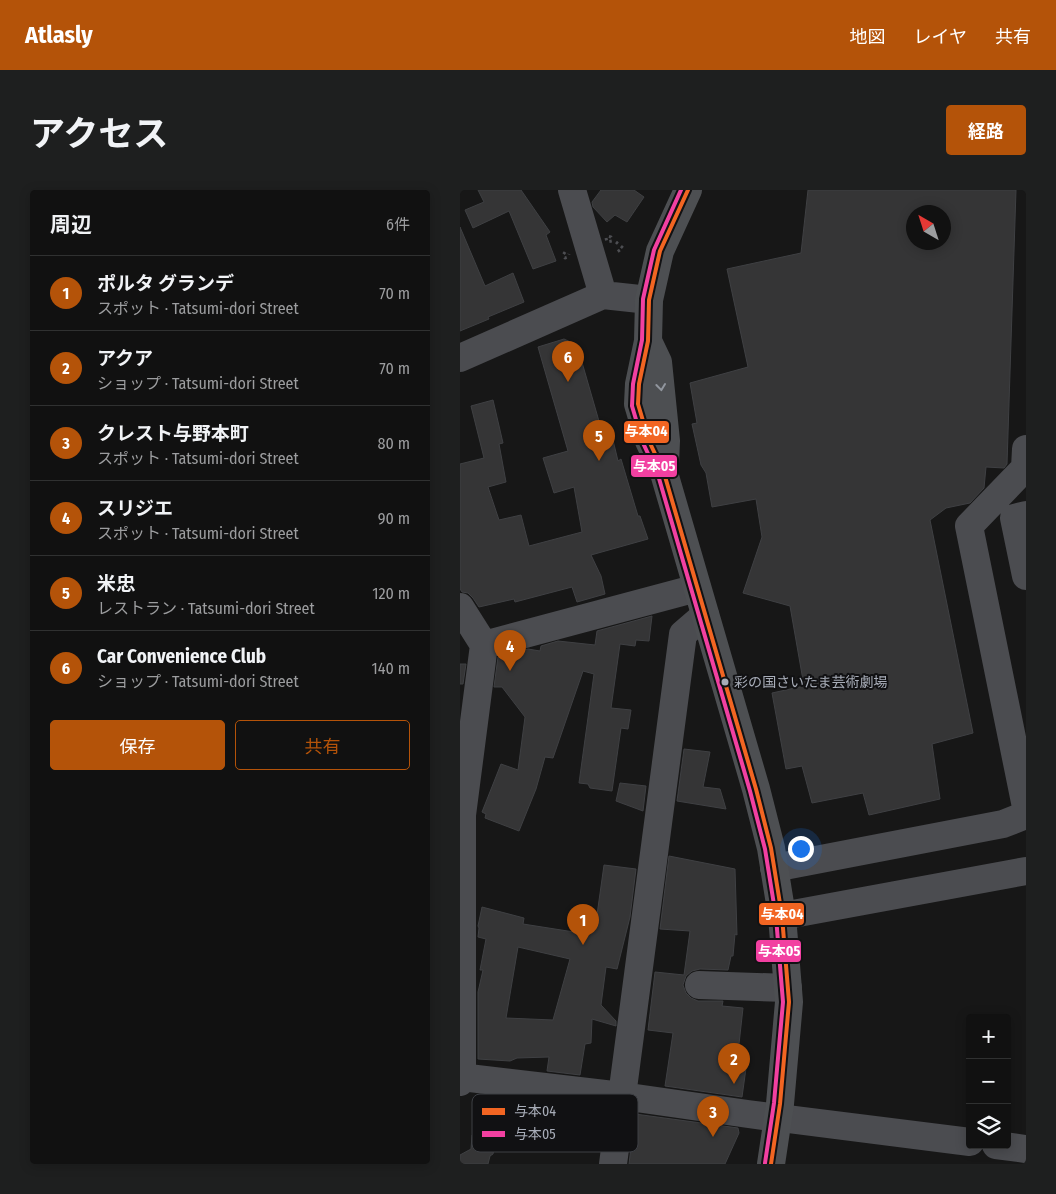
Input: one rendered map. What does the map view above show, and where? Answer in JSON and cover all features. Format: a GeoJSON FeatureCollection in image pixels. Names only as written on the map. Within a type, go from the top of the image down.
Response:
{"type":"FeatureCollection","features":[{"type":"Feature","properties":{"kind":"main road"},"geometry":{"type":"LineString","coordinates":[[688,190],[660,251],[649,300],[648,340],[658,362],[663,397],[666,441],[664,473],[756,790],[771,848],[782,916],[789,1002],[780,1104],[771,1164]]}},
{"type":"Feature","properties":{"kind":"street"},"geometry":{"type":"LineString","coordinates":[[572,190],[603,295]]}},
{"type":"Feature","properties":{"kind":"street"},"geometry":{"type":"LineString","coordinates":[[460,358],[603,295],[649,300]]}},
{"type":"Feature","properties":{"kind":"street"},"geometry":{"type":"LineString","coordinates":[[1026,449],[1025,468],[970,526],[1026,807]]}},
{"type":"Feature","properties":{"kind":"street"},"geometry":{"type":"LineString","coordinates":[[1026,515],[1014,518],[1026,576]]}},
{"type":"Feature","properties":{"kind":"street"},"geometry":{"type":"LineString","coordinates":[[484,645],[698,588]]}},
{"type":"Feature","properties":{"kind":"street"},"geometry":{"type":"LineString","coordinates":[[460,607],[484,645],[467,730],[462,815],[461,1079],[603,1094]]}},
{"type":"Feature","properties":{"kind":"street"},"geometry":{"type":"LineString","coordinates":[[622,1094],[683,634],[705,615]]}},
{"type":"Feature","properties":{"kind":"street"},"geometry":{"type":"LineString","coordinates":[[774,868],[1002,824],[1026,815]]}},
{"type":"Feature","properties":{"kind":"street"},"geometry":{"type":"LineString","coordinates":[[782,916],[1026,872]]}},
{"type":"Feature","properties":{"kind":"street"},"geometry":{"type":"LineString","coordinates":[[699,985],[788,988]]}},
{"type":"Feature","properties":{"kind":"street"},"geometry":{"type":"LineString","coordinates":[[638,1098],[966,1141]]}},
{"type":"Feature","properties":{"kind":"street"},"geometry":{"type":"LineString","coordinates":[[1011,1147],[1026,1149]]}},
{"type":"Feature","properties":{"kind":"path"},"geometry":{"type":"LineString","coordinates":[[612,239],[623,248]]}},
{"type":"Feature","properties":{"kind":"building"},"geometry":{"type":"Polygon","coordinates":[[[478,190],[521,190],[550,232],[546,235],[556,261],[533,269],[509,211],[473,228],[465,210],[484,202],[478,190]]]}},
{"type":"Feature","properties":{"kind":"building"},"geometry":{"type":"Polygon","coordinates":[[[601,190],[634,190],[644,197],[627,222],[615,215],[607,222],[593,207],[592,202],[601,190]]]}},
{"type":"Feature","properties":{"kind":"building","name":"彩の国さいたま芸術劇場"},"geometry":{"type":"Polygon","coordinates":[[[808,190],[1016,190],[1007,464],[1004,468],[986,467],[984,488],[970,503],[946,508],[930,520],[973,733],[932,744],[940,799],[869,815],[863,793],[812,803],[802,766],[786,769],[772,693],[804,686],[790,606],[743,593],[762,537],[756,499],[712,507],[706,473],[701,465],[692,424],[697,423],[690,383],[748,367],[727,269],[801,253],[808,190]]]}},
{"type":"Feature","properties":{"kind":"building"},"geometry":{"type":"Polygon","coordinates":[[[460,227],[485,286],[513,273],[524,302],[460,331],[460,227]]]}},
{"type":"Feature","properties":{"kind":"building"},"geometry":{"type":"Polygon","coordinates":[[[564,339],[577,345],[605,442],[613,440],[618,461],[621,459],[638,516],[640,516],[648,539],[591,555],[601,576],[605,594],[577,602],[572,587],[515,602],[514,599],[479,607],[468,593],[462,592],[460,589],[460,464],[484,458],[471,406],[493,400],[503,443],[499,444],[506,482],[488,487],[499,520],[521,515],[529,546],[582,532],[574,487],[554,493],[543,458],[568,451],[538,347],[564,339]]]}},
{"type":"Feature","properties":{"kind":"building"},"geometry":{"type":"Polygon","coordinates":[[[652,616],[649,641],[636,640],[635,646],[620,644],[611,708],[631,710],[628,729],[621,728],[612,791],[590,788],[588,784],[579,783],[594,674],[583,671],[553,758],[545,757],[536,789],[519,831],[485,818],[486,814],[482,812],[501,764],[518,770],[525,717],[502,687],[494,687],[498,657],[528,649],[540,651],[541,646],[558,641],[595,645],[597,631],[652,616]]]}},
{"type":"Feature","properties":{"kind":"building"},"geometry":{"type":"Polygon","coordinates":[[[460,664],[466,664],[463,684],[460,684],[460,664]]]}},
{"type":"Feature","properties":{"kind":"building"},"geometry":{"type":"Polygon","coordinates":[[[684,749],[710,752],[703,787],[720,789],[726,809],[677,801],[684,749]]]}},
{"type":"Feature","properties":{"kind":"building"},"geometry":{"type":"Polygon","coordinates":[[[620,783],[646,786],[643,811],[616,801],[620,783]]]}},
{"type":"Feature","properties":{"kind":"building"},"geometry":{"type":"Polygon","coordinates":[[[669,856],[735,869],[737,935],[735,934],[733,956],[731,956],[728,970],[700,969],[692,971],[686,976],[683,985],[686,993],[698,1001],[723,1001],[722,1006],[743,1008],[738,1053],[748,1054],[742,1097],[665,1086],[673,1033],[648,1030],[655,972],[684,975],[690,931],[660,929],[669,856]]]}},
{"type":"Feature","properties":{"kind":"building"},"geometry":{"type":"Polygon","coordinates":[[[604,865],[636,869],[630,917],[617,969],[606,967],[601,1005],[616,1021],[616,1026],[592,1019],[591,1043],[585,1044],[580,1075],[547,1071],[549,1057],[517,1058],[510,1061],[478,1059],[478,992],[483,970],[480,970],[486,939],[478,937],[482,907],[524,918],[523,924],[574,932],[578,916],[595,929],[604,865]],[[518,947],[506,1018],[553,1020],[570,959],[518,947]]]}},
{"type":"Feature","properties":{"kind":"building"},"geometry":{"type":"Polygon","coordinates":[[[638,1114],[738,1128],[739,1133],[725,1164],[629,1164],[630,1152],[638,1152],[638,1114]]]}},
{"type":"Feature","properties":{"kind":"building"},"geometry":{"type":"Polygon","coordinates":[[[472,1135],[472,1152],[493,1152],[488,1164],[460,1164],[460,1155],[471,1149],[472,1135]]]}},
{"type":"Feature","properties":{"kind":"transit line","name":"与本05"},"geometry":{"type":"LineString","coordinates":[[681,190],[654,250],[643,299],[642,340],[633,384],[632,406],[643,443],[658,475],[750,791],[765,849],[776,917],[783,1002],[774,1103],[765,1163]]}},
{"type":"Feature","properties":{"kind":"transit line","name":"与本04"},"geometry":{"type":"LineString","coordinates":[[688,190],[660,251],[649,300],[648,341],[639,384],[638,404],[649,441],[664,473],[756,789],[771,848],[782,916],[789,1002],[780,1104],[771,1164]]}},
{"type":"Feature","properties":{"kind":"place","name":"Car Convenience Club"},"geometry":{"type":"Point","coordinates":[568,382]}},
{"type":"Feature","properties":{"kind":"place","name":"米忠"},"geometry":{"type":"Point","coordinates":[599,461]}},
{"type":"Feature","properties":{"kind":"place","name":"スリジエ"},"geometry":{"type":"Point","coordinates":[510,671]}},
{"type":"Feature","properties":{"kind":"place","name":"彩の国さいたま芸術劇場"},"geometry":{"type":"Point","coordinates":[725,682]}},
{"type":"Feature","properties":{"kind":"place","name":"ポルタ グランデ"},"geometry":{"type":"Point","coordinates":[583,945]}},
{"type":"Feature","properties":{"kind":"place","name":"アクア"},"geometry":{"type":"Point","coordinates":[734,1084]}},
{"type":"Feature","properties":{"kind":"place","name":"クレスト与野本町"},"geometry":{"type":"Point","coordinates":[713,1137]}}]}
